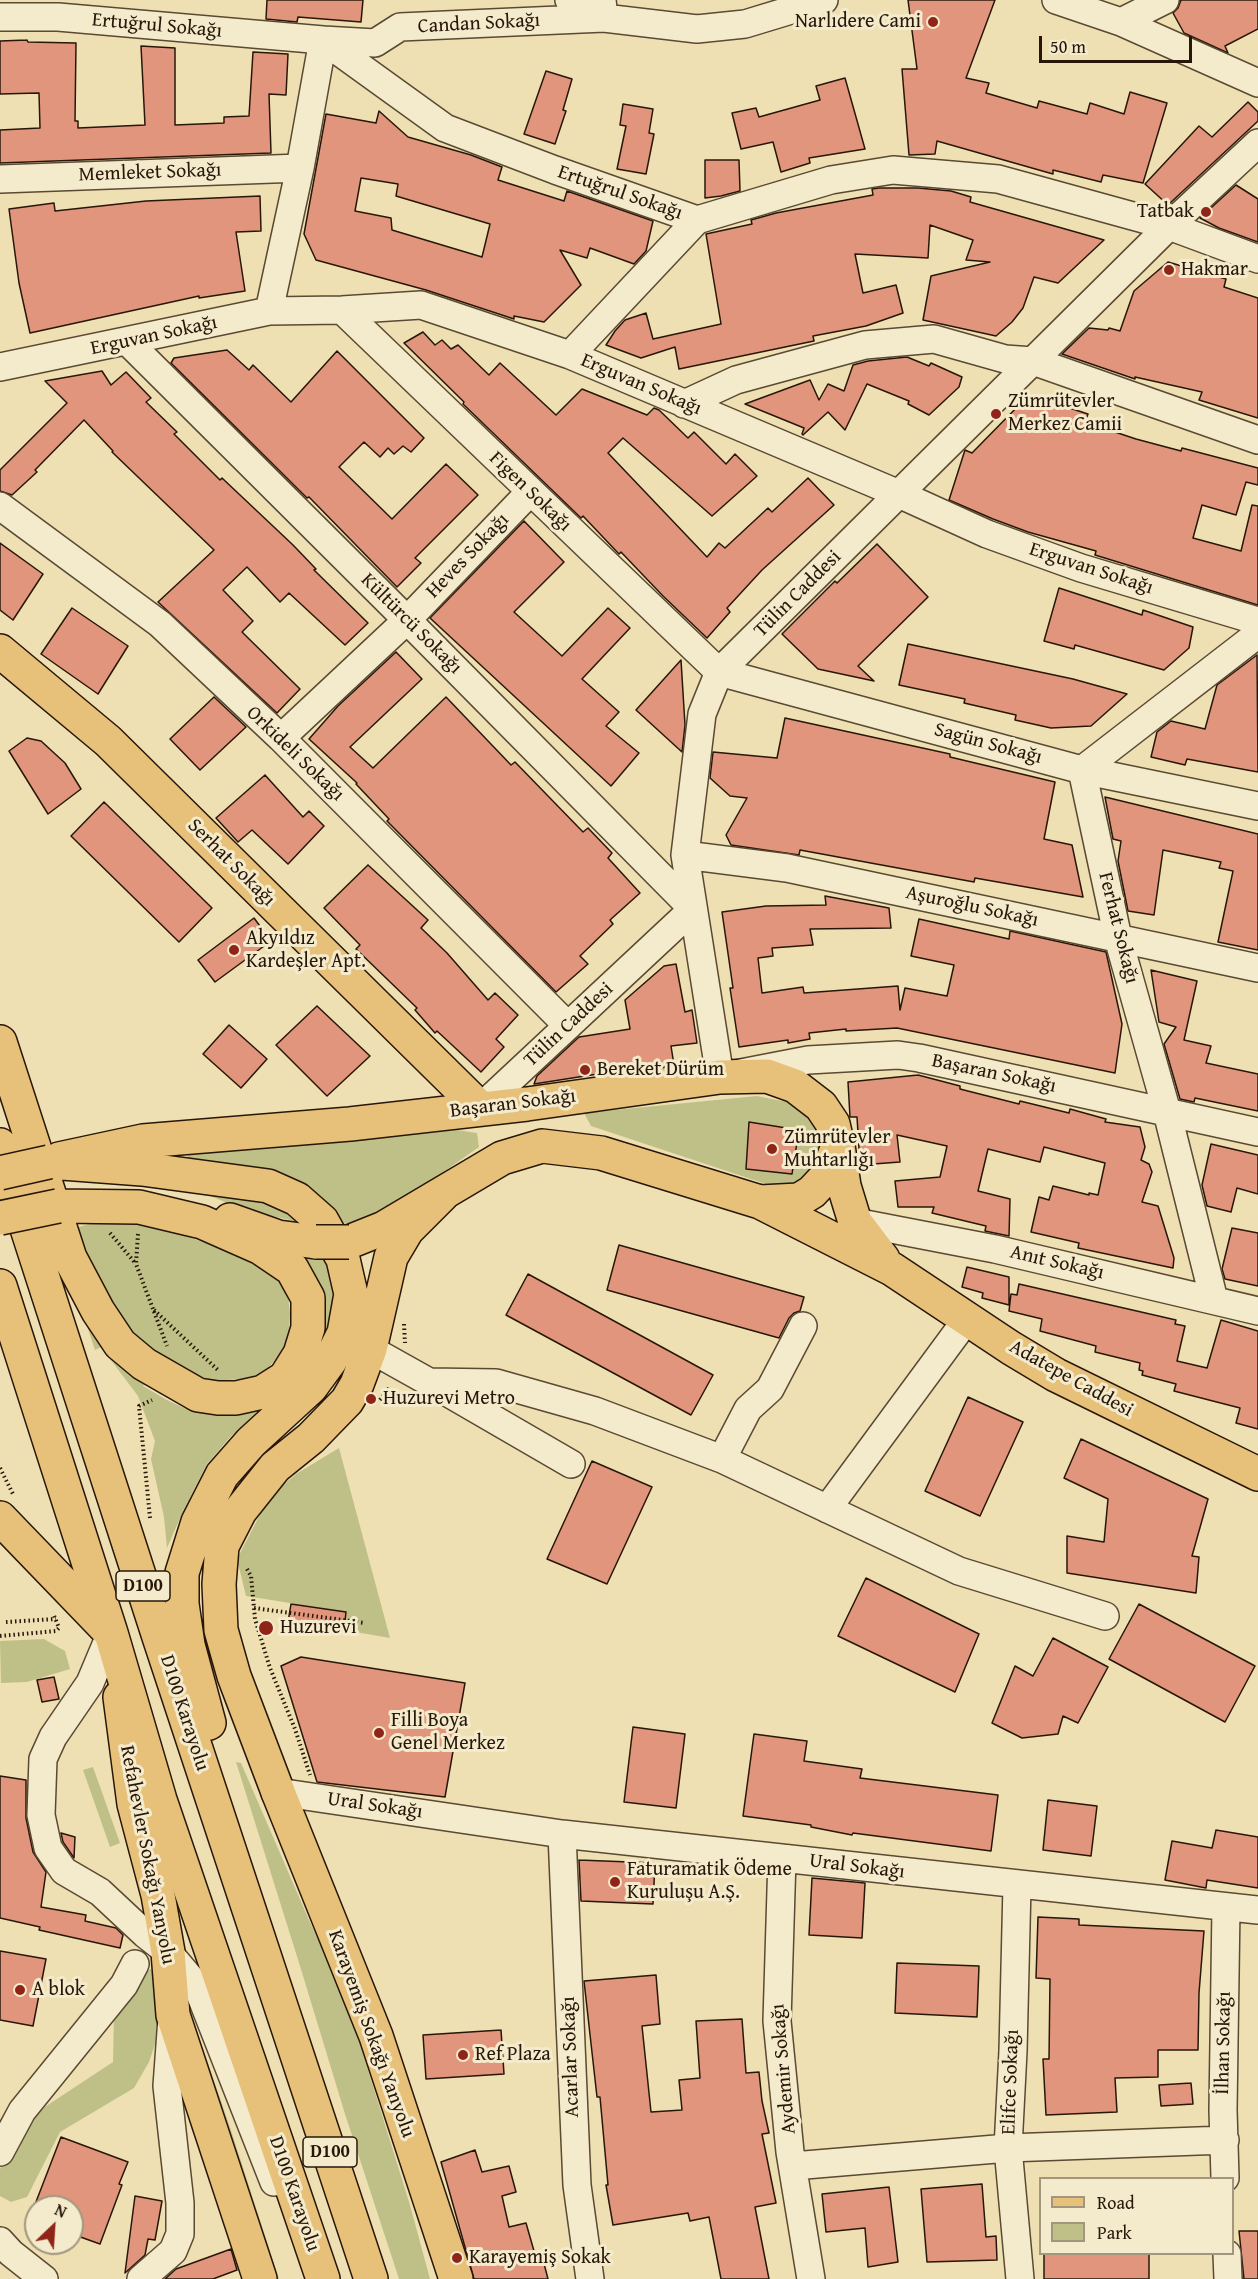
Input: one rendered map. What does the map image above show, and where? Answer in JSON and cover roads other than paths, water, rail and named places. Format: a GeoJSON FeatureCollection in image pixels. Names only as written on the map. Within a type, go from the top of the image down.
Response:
{"type":"FeatureCollection","features":[{"type":"Feature","properties":{"kind":"main road","name":"Serhat Sokağı"},"geometry":{"type":"LineString","coordinates":[[0,651],[108,741],[480,1108]]}},
{"type":"Feature","properties":{"kind":"main road"},"geometry":{"type":"LineString","coordinates":[[0,1042],[70,1258],[98,1311],[120,1344],[144,1364],[170,1381],[198,1395],[236,1398],[263,1392],[285,1378],[300,1354],[308,1328],[308,1298],[292,1269],[261,1248],[202,1222],[140,1207],[58,1206]]}},
{"type":"Feature","properties":{"kind":"main road","name":"Adatepe Caddesi"},"geometry":{"type":"LineString","coordinates":[[720,1077],[767,1076],[795,1086],[821,1106],[833,1124],[844,1186],[855,1222],[869,1243],[892,1269]]}},
{"type":"Feature","properties":{"kind":"main road","name":"Başaran Sokağı"},"geometry":{"type":"LineString","coordinates":[[0,1173],[143,1141],[350,1124],[527,1104],[720,1077]]}},
{"type":"Feature","properties":{"kind":"main road"},"geometry":{"type":"LineString","coordinates":[[527,1104],[601,1153]]}},
{"type":"Feature","properties":{"kind":"main road","name":"D100 Karayolu"},"geometry":{"type":"LineString","coordinates":[[0,1145],[160,1640],[371,2279]]}},
{"type":"Feature","properties":{"kind":"main road"},"geometry":{"type":"LineString","coordinates":[[0,1218],[94,1197],[140,1198],[206,1211],[278,1237],[316,1242],[349,1242],[384,1228],[502,1158],[542,1146],[601,1153],[760,1202],[799,1200],[812,1192],[826,1177],[838,1146]]}},
{"type":"Feature","properties":{"kind":"main road"},"geometry":{"type":"LineString","coordinates":[[49,1162],[142,1168],[268,1186],[297,1199],[321,1221],[343,1259],[351,1294],[344,1333],[330,1361],[311,1387],[251,1442],[222,1475],[198,1522],[182,1573],[182,1604],[188,1645],[289,2025]]}},
{"type":"Feature","properties":{"kind":"main road"},"geometry":{"type":"LineString","coordinates":[[188,1645],[187,1591],[202,1536],[231,1483],[263,1454],[361,1404],[357,1384],[370,1349],[391,1257],[407,1230],[442,1195]]}},
{"type":"Feature","properties":{"kind":"main road","name":"Adatepe Caddesi"},"geometry":{"type":"LineString","coordinates":[[760,1202],[892,1269],[1056,1375],[1258,1474]]}},
{"type":"Feature","properties":{"kind":"main road","name":"D100 Karayolu"},"geometry":{"type":"LineString","coordinates":[[0,1286],[111,1633],[160,1800],[323,2279]]}},
{"type":"Feature","properties":{"kind":"main road","name":"Karayemiş Sokağı Yanyolu"},"geometry":{"type":"LineString","coordinates":[[361,1404],[311,1438],[275,1467],[240,1511],[222,1546],[219,1584],[221,1630],[234,1676],[278,1792],[376,2036],[456,2279]]}},
{"type":"Feature","properties":{"kind":"main road"},"geometry":{"type":"LineString","coordinates":[[5,1527],[111,1633]]}},
{"type":"Feature","properties":{"kind":"main road","name":"Refahevler Sokağı Yanyolu"},"geometry":{"type":"LineString","coordinates":[[111,1633],[134,1804],[158,1895],[168,1952],[173,2015],[260,2279]]}},
{"type":"Feature","properties":{"kind":"street","name":"Candan Sokağı"},"geometry":{"type":"LineString","coordinates":[[569,0],[697,29],[745,24],[816,2]]}},
{"type":"Feature","properties":{"kind":"street"},"geometry":{"type":"LineString","coordinates":[[1056,0],[1121,22],[1258,83]]}},
{"type":"Feature","properties":{"kind":"street"},"geometry":{"type":"LineString","coordinates":[[1121,22],[1166,0]]}},
{"type":"Feature","properties":{"kind":"street","name":"Candan Sokağı"},"geometry":{"type":"LineString","coordinates":[[323,40],[375,43],[400,27],[603,9]]}},
{"type":"Feature","properties":{"kind":"street","name":"Ertuğrul Sokağı"},"geometry":{"type":"LineString","coordinates":[[0,17],[58,17],[323,40],[445,128],[697,220],[831,180],[893,170],[998,179],[1169,226],[1258,260]]}},
{"type":"Feature","properties":{"kind":"street"},"geometry":{"type":"LineString","coordinates":[[269,311],[300,168],[323,40]]}},
{"type":"Feature","properties":{"kind":"street","name":"Tülin Caddesi"},"geometry":{"type":"LineString","coordinates":[[480,1108],[693,909],[685,855],[702,714],[719,672],[1169,226],[1258,143]]}},
{"type":"Feature","properties":{"kind":"street","name":"Memleket Sokağı"},"geometry":{"type":"LineString","coordinates":[[0,179],[300,168]]}},
{"type":"Feature","properties":{"kind":"street"},"geometry":{"type":"LineString","coordinates":[[570,356],[697,220]]}},
{"type":"Feature","properties":{"kind":"street","name":"Erguvan Sokağı"},"geometry":{"type":"LineString","coordinates":[[0,367],[269,311],[342,310],[421,305],[570,356],[899,494],[987,534],[1081,568],[1258,621]]}},
{"type":"Feature","properties":{"kind":"street","name":"Figen Sokağı"},"geometry":{"type":"LineString","coordinates":[[342,310],[719,672]]}},
{"type":"Feature","properties":{"kind":"street"},"geometry":{"type":"LineString","coordinates":[[684,404],[735,380],[865,345],[934,339],[1005,359],[1033,361],[1258,440]]}},
{"type":"Feature","properties":{"kind":"street","name":"Kültürcü Sokağı"},"geometry":{"type":"LineString","coordinates":[[128,342],[693,909]]}},
{"type":"Feature","properties":{"kind":"street","name":"Heves Sokağı"},"geometry":{"type":"LineString","coordinates":[[281,738],[407,620],[530,492]]}},
{"type":"Feature","properties":{"kind":"street","name":"Orkideli Sokağı"},"geometry":{"type":"LineString","coordinates":[[0,506],[160,624],[281,738],[568,1026]]}},
{"type":"Feature","properties":{"kind":"street"},"geometry":{"type":"LineString","coordinates":[[1082,770],[1258,634]]}},
{"type":"Feature","properties":{"kind":"street","name":"Sagün Sokağı"},"geometry":{"type":"LineString","coordinates":[[719,672],[1082,770],[1258,806]]}},
{"type":"Feature","properties":{"kind":"street","name":"Ferhat Sokağı"},"geometry":{"type":"LineString","coordinates":[[1082,770],[1118,938],[1167,1112],[1214,1300]]}},
{"type":"Feature","properties":{"kind":"street","name":"Aşuroğlu Sokağı"},"geometry":{"type":"LineString","coordinates":[[685,855],[788,868],[1258,968]]}},
{"type":"Feature","properties":{"kind":"street"},"geometry":{"type":"LineString","coordinates":[[693,909],[720,1077]]}},
{"type":"Feature","properties":{"kind":"street","name":"Başaran Sokağı"},"geometry":{"type":"LineString","coordinates":[[720,1077],[808,1060],[898,1055],[1258,1132]]}},
{"type":"Feature","properties":{"kind":"street","name":"Anıt Sokağı"},"geometry":{"type":"LineString","coordinates":[[855,1222],[994,1249],[1258,1311]]}},
{"type":"Feature","properties":{"kind":"street"},"geometry":{"type":"LineString","coordinates":[[826,1509],[967,1318]]}},
{"type":"Feature","properties":{"kind":"street"},"geometry":{"type":"LineString","coordinates":[[722,1460],[748,1409],[770,1389],[803,1326]]}},
{"type":"Feature","properties":{"kind":"street"},"geometry":{"type":"LineString","coordinates":[[370,1349],[571,1464]]}},
{"type":"Feature","properties":{"kind":"street"},"geometry":{"type":"LineString","coordinates":[[429,1382],[496,1383],[595,1411],[722,1460],[958,1570],[1104,1616]]}},
{"type":"Feature","properties":{"kind":"street"},"geometry":{"type":"LineString","coordinates":[[111,1633],[90,1683],[53,1737],[43,1759],[41,1815],[48,1848],[64,1871],[100,1892],[168,1952],[197,1986],[313,2279]]}},
{"type":"Feature","properties":{"kind":"street","name":"Ural Sokağı"},"geometry":{"type":"LineString","coordinates":[[278,1792],[562,1834],[1258,1910]]}},
{"type":"Feature","properties":{"kind":"street","name":"Acarlar Sokağı"},"geometry":{"type":"LineString","coordinates":[[562,1834],[577,2185],[590,2279]]}},
{"type":"Feature","properties":{"kind":"street","name":"Aydemir Sokağı"},"geometry":{"type":"LineString","coordinates":[[782,1858],[777,2021],[793,2166],[811,2279]]}},
{"type":"Feature","properties":{"kind":"street","name":"Elifce Sokağı"},"geometry":{"type":"LineString","coordinates":[[1017,1885],[1008,2148],[1020,2279]]}},
{"type":"Feature","properties":{"kind":"street","name":"İlhan Sokağı"},"geometry":{"type":"LineString","coordinates":[[1225,2177],[1227,1907]]}},
{"type":"Feature","properties":{"kind":"street"},"geometry":{"type":"LineString","coordinates":[[0,2152],[22,2111],[124,1985],[135,1965]]}},
{"type":"Feature","properties":{"kind":"street"},"geometry":{"type":"LineString","coordinates":[[141,2279],[173,2251],[180,2234],[180,2203],[167,2086],[173,2015]]}},
{"type":"Feature","properties":{"kind":"street"},"geometry":{"type":"LineString","coordinates":[[793,2166],[1008,2148],[1225,2140]]}},
{"type":"Feature","properties":{"kind":"street"},"geometry":{"type":"LineString","coordinates":[[0,2241],[11,2253],[44,2279]]}},
{"type":"Feature","properties":{"kind":"street"},"geometry":{"type":"LineString","coordinates":[[1227,2255],[1228,2279]]}},
{"type":"Feature","properties":{"kind":"place","name":"Narlıdere Cami"},"geometry":{"type":"Point","coordinates":[933,22]}},
{"type":"Feature","properties":{"kind":"place","name":"Tatbak"},"geometry":{"type":"Point","coordinates":[1206,212]}},
{"type":"Feature","properties":{"kind":"place","name":"Hakmar"},"geometry":{"type":"Point","coordinates":[1169,270]}},
{"type":"Feature","properties":{"kind":"place","name":"Zümrütevler Merkez Camii"},"geometry":{"type":"Point","coordinates":[996,414]}},
{"type":"Feature","properties":{"kind":"place","name":"Akyıldız Kardeşler Apt."},"geometry":{"type":"Point","coordinates":[234,950]}},
{"type":"Feature","properties":{"kind":"place","name":"Bereket Dürüm"},"geometry":{"type":"Point","coordinates":[585,1070]}},
{"type":"Feature","properties":{"kind":"place","name":"Zümrütevler Muhtarlığı"},"geometry":{"type":"Point","coordinates":[772,1149]}},
{"type":"Feature","properties":{"kind":"place","name":"Huzurevi Metro"},"geometry":{"type":"Point","coordinates":[371,1399]}},
{"type":"Feature","properties":{"kind":"place","name":"Huzurevi"},"geometry":{"type":"Point","coordinates":[266,1628]}},
{"type":"Feature","properties":{"kind":"place","name":"Filli Boya Genel Merkez"},"geometry":{"type":"Point","coordinates":[379,1733]}},
{"type":"Feature","properties":{"kind":"place","name":"Faturamatik Ödeme Kuruluşu A.Ş."},"geometry":{"type":"Point","coordinates":[615,1882]}},
{"type":"Feature","properties":{"kind":"place","name":"A blok"},"geometry":{"type":"Point","coordinates":[20,1990]}},
{"type":"Feature","properties":{"kind":"place","name":"Ref Plaza"},"geometry":{"type":"Point","coordinates":[463,2055]}},
{"type":"Feature","properties":{"kind":"place","name":"Karayemiş Sokak"},"geometry":{"type":"Point","coordinates":[457,2258]}}]}
